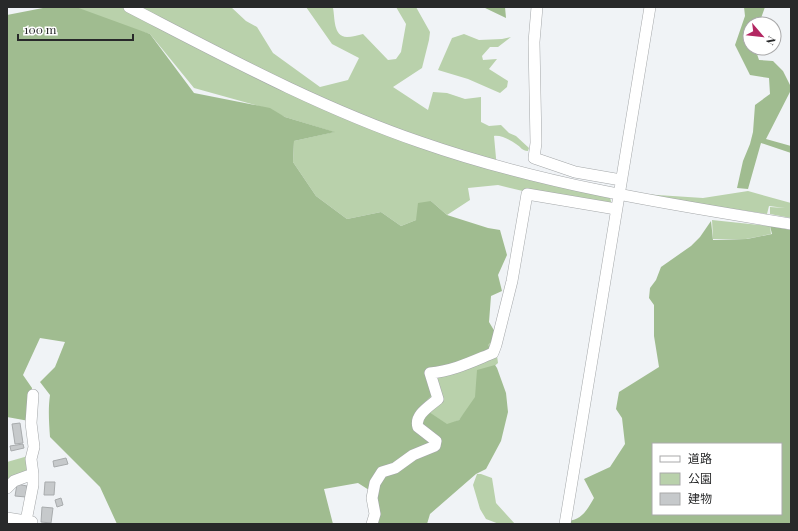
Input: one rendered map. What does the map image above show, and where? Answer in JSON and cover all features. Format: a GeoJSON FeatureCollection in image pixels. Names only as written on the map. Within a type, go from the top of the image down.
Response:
{"type":"FeatureCollection","features":[{"type":"Feature","properties":{"kind":"street"},"geometry":{"type":"LineString","coordinates":[[129,7],[322,104],[399,135],[445,151],[528,175],[702,210],[791,224]]}},
{"type":"Feature","properties":{"kind":"street"},"geometry":{"type":"LineString","coordinates":[[537,7],[534,42],[536,136],[534,158],[574,172],[621,180]]}},
{"type":"Feature","properties":{"kind":"street"},"geometry":{"type":"LineString","coordinates":[[564,524],[650,7]]}},
{"type":"Feature","properties":{"kind":"street"},"geometry":{"type":"LineString","coordinates":[[372,524],[375,514],[372,498],[375,483],[382,472],[395,468],[413,455],[436,446],[436,441],[418,427],[417,424],[420,416],[438,399],[430,373],[464,366],[493,353],[512,281],[528,194],[616,209]]}},
{"type":"Feature","properties":{"kind":"street"},"geometry":{"type":"LineString","coordinates":[[7,518],[29,521],[33,485],[31,459],[34,447],[31,422],[33,395]]}},
{"type":"Feature","properties":{"kind":"street"},"geometry":{"type":"LineString","coordinates":[[7,488],[14,481],[33,474]]}},
{"type":"Feature","properties":{"kind":"green space"},"geometry":{"type":"Polygon","coordinates":[[[48,7],[76,7],[150,34],[194,93],[270,108],[285,117],[335,132],[294,141],[293,162],[316,196],[347,219],[381,212],[401,226],[416,220],[418,203],[431,201],[447,215],[488,228],[500,230],[507,255],[498,275],[502,291],[491,296],[489,322],[495,332],[494,338],[488,345],[492,352],[432,373],[432,395],[424,403],[426,410],[447,424],[459,420],[475,397],[477,370],[495,365],[506,393],[508,412],[501,441],[486,469],[476,474],[430,514],[427,524],[379,524],[376,519],[369,490],[358,483],[324,489],[333,524],[117,524],[100,487],[50,437],[50,395],[40,382],[55,367],[65,342],[40,338],[23,375],[32,388],[29,421],[7,417],[7,15],[48,7]]]}},
{"type":"Feature","properties":{"kind":"green space"},"geometry":{"type":"Polygon","coordinates":[[[55,7],[231,7],[246,21],[257,27],[273,53],[320,87],[348,80],[359,58],[332,44],[306,7],[333,8],[339,34],[347,37],[363,34],[388,60],[396,59],[401,52],[406,24],[396,7],[416,7],[430,32],[422,68],[393,87],[428,110],[433,92],[447,93],[465,99],[481,97],[481,122],[489,126],[501,125],[529,148],[528,151],[524,150],[508,139],[500,136],[494,136],[497,169],[610,198],[612,204],[527,192],[498,185],[468,188],[470,200],[447,215],[431,201],[416,220],[401,226],[381,212],[347,219],[316,196],[293,162],[294,141],[334,132],[285,117],[262,107],[194,88],[150,34],[55,7]]]}},
{"type":"Feature","properties":{"kind":"green space"},"geometry":{"type":"Polygon","coordinates":[[[483,7],[505,7],[506,18],[483,7]]]}},
{"type":"Feature","properties":{"kind":"green space"},"geometry":{"type":"Polygon","coordinates":[[[744,7],[765,7],[762,16],[745,16],[744,7]]]}},
{"type":"Feature","properties":{"kind":"green space"},"geometry":{"type":"Polygon","coordinates":[[[742,25],[742,56],[758,56],[759,60],[773,61],[783,71],[791,87],[791,90],[766,139],[791,146],[791,153],[761,143],[748,189],[737,188],[743,161],[753,132],[755,105],[770,94],[769,78],[750,75],[735,45],[742,25]]]}},
{"type":"Feature","properties":{"kind":"green space"},"geometry":{"type":"Polygon","coordinates":[[[464,34],[479,40],[511,37],[498,47],[490,47],[482,56],[483,60],[497,59],[489,69],[508,81],[507,87],[500,93],[468,79],[438,70],[452,38],[464,34]]]}},
{"type":"Feature","properties":{"kind":"green space"},"geometry":{"type":"Polygon","coordinates":[[[748,191],[791,203],[791,218],[770,214],[770,207],[785,208],[769,206],[767,214],[627,193],[703,198],[748,191]]]}},
{"type":"Feature","properties":{"kind":"green space"},"geometry":{"type":"Polygon","coordinates":[[[712,220],[770,226],[771,234],[746,239],[713,239],[712,220]]]}},
{"type":"Feature","properties":{"kind":"green space"},"geometry":{"type":"Polygon","coordinates":[[[711,221],[713,240],[747,239],[772,234],[770,226],[791,230],[791,524],[566,524],[567,521],[577,519],[584,514],[594,498],[584,479],[610,467],[625,444],[622,418],[616,409],[619,392],[659,367],[654,336],[654,305],[649,298],[650,288],[656,280],[661,267],[691,246],[700,237],[711,221]]]}},
{"type":"Feature","properties":{"kind":"green space"},"geometry":{"type":"Polygon","coordinates":[[[488,341],[495,341],[498,363],[491,369],[470,407],[459,420],[447,426],[426,413],[423,406],[428,368],[488,341]]]}},
{"type":"Feature","properties":{"kind":"green space"},"geometry":{"type":"Polygon","coordinates":[[[28,456],[31,475],[7,483],[7,462],[28,456]]]}},
{"type":"Feature","properties":{"kind":"green space"},"geometry":{"type":"Polygon","coordinates":[[[477,474],[492,478],[496,503],[515,524],[499,524],[486,519],[480,509],[473,485],[477,474]]]}},
{"type":"Feature","properties":{"kind":"building"},"geometry":{"type":"Polygon","coordinates":[[[20,423],[23,443],[15,444],[12,424],[20,423]]]}},
{"type":"Feature","properties":{"kind":"building"},"geometry":{"type":"Polygon","coordinates":[[[23,444],[24,448],[11,451],[10,446],[23,444]]]}},
{"type":"Feature","properties":{"kind":"building"},"geometry":{"type":"Polygon","coordinates":[[[66,458],[68,464],[54,467],[53,461],[66,458]]]}},
{"type":"Feature","properties":{"kind":"building"},"geometry":{"type":"Polygon","coordinates":[[[45,482],[55,482],[54,495],[44,495],[45,482]]]}},
{"type":"Feature","properties":{"kind":"building"},"geometry":{"type":"Polygon","coordinates":[[[17,484],[27,486],[26,497],[15,496],[17,484]]]}},
{"type":"Feature","properties":{"kind":"building"},"geometry":{"type":"Polygon","coordinates":[[[61,498],[63,505],[57,507],[55,500],[61,498]]]}},
{"type":"Feature","properties":{"kind":"building"},"geometry":{"type":"Polygon","coordinates":[[[42,507],[53,508],[51,523],[41,522],[42,507]]]}}]}
